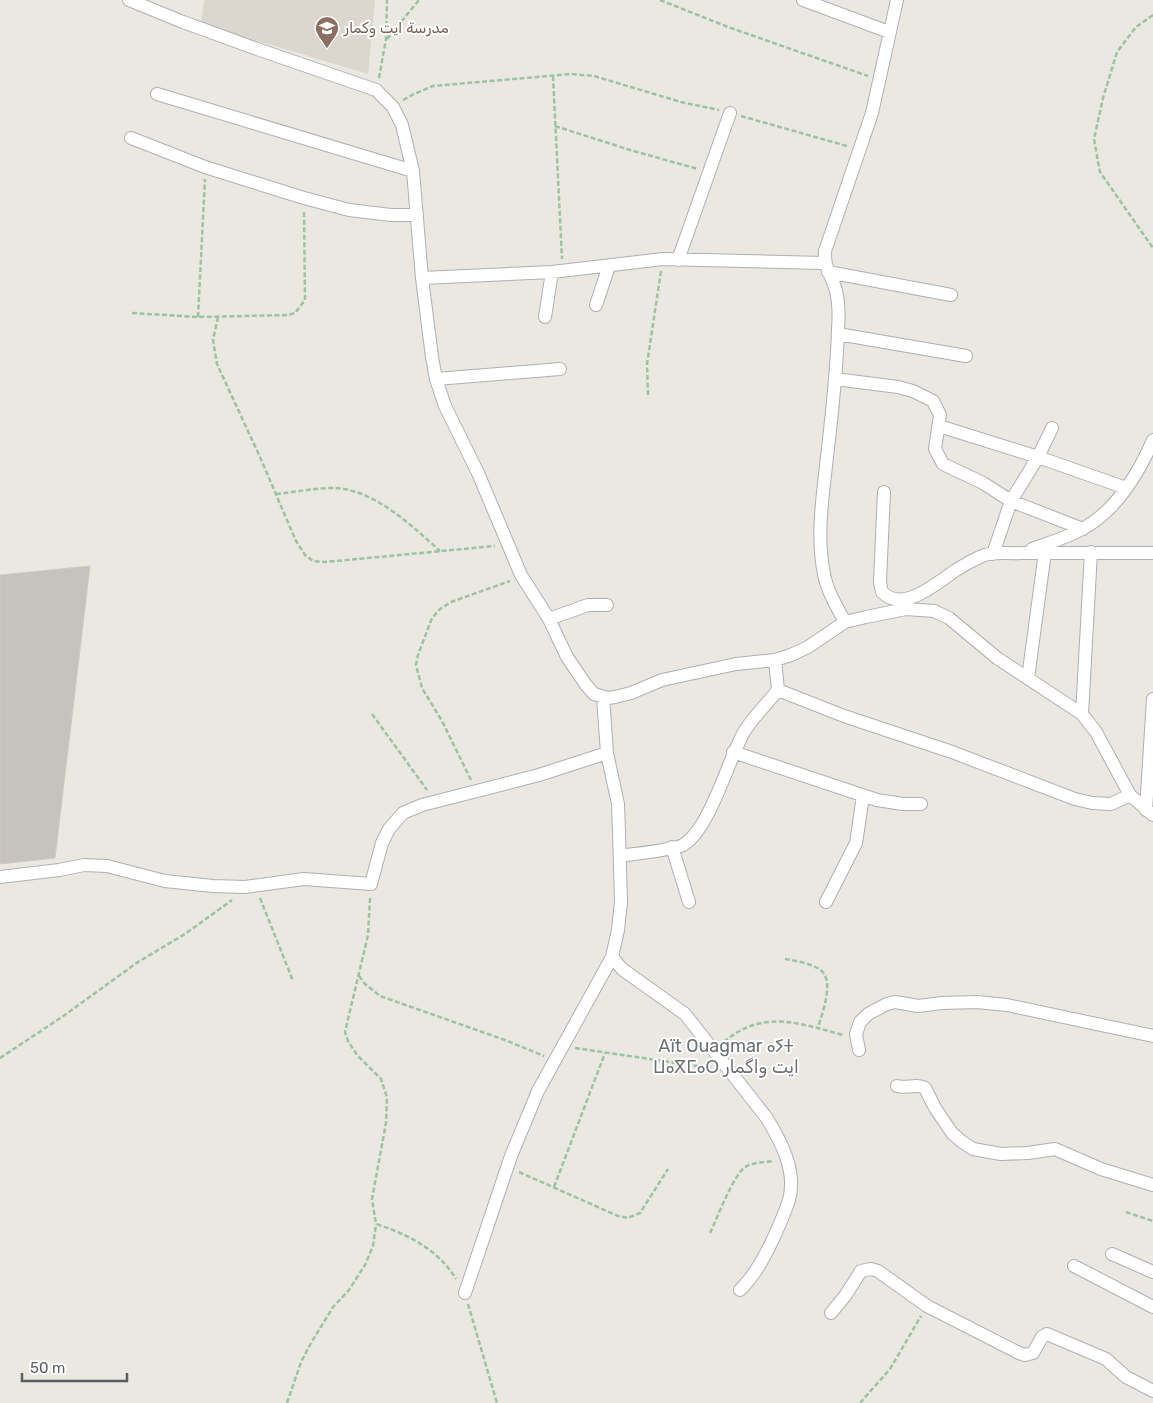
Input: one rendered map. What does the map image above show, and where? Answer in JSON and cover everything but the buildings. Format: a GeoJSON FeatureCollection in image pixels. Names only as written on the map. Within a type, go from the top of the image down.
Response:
{"type":"FeatureCollection","features":[{"type":"Feature","properties":{"kind":"street"},"geometry":{"type":"LineString","coordinates":[[130,0],[183,22],[376,90],[393,107],[402,125],[412,170],[422,278],[436,379],[445,406],[478,473],[521,575],[549,619],[567,657],[594,694],[608,698],[622,696],[662,680],[736,664],[774,660],[808,648],[845,622],[906,609],[934,611],[949,618],[996,658],[1082,714],[1096,732],[1130,795],[1150,812]]}},
{"type":"Feature","properties":{"kind":"street"},"geometry":{"type":"LineString","coordinates":[[803,0],[889,32]]}},
{"type":"Feature","properties":{"kind":"street"},"geometry":{"type":"LineString","coordinates":[[845,622],[832,597],[824,575],[821,556],[821,515],[838,334],[837,297],[826,267],[825,251],[872,113],[897,0]]}},
{"type":"Feature","properties":{"kind":"street"},"geometry":{"type":"LineString","coordinates":[[157,94],[412,170]]}},
{"type":"Feature","properties":{"kind":"street"},"geometry":{"type":"LineString","coordinates":[[678,260],[730,113]]}},
{"type":"Feature","properties":{"kind":"street"},"geometry":{"type":"LineString","coordinates":[[131,138],[205,167],[304,198],[349,210],[391,215],[417,215]]}},
{"type":"Feature","properties":{"kind":"street"},"geometry":{"type":"LineString","coordinates":[[422,278],[558,271],[678,260],[826,267],[951,295]]}},
{"type":"Feature","properties":{"kind":"street"},"geometry":{"type":"LineString","coordinates":[[596,304],[609,266]]}},
{"type":"Feature","properties":{"kind":"street"},"geometry":{"type":"LineString","coordinates":[[546,317],[558,271]]}},
{"type":"Feature","properties":{"kind":"street"},"geometry":{"type":"LineString","coordinates":[[838,334],[966,356]]}},
{"type":"Feature","properties":{"kind":"street"},"geometry":{"type":"LineString","coordinates":[[436,379],[560,369]]}},
{"type":"Feature","properties":{"kind":"street"},"geometry":{"type":"LineString","coordinates":[[835,379],[898,388],[924,396],[933,401],[938,409],[939,426],[935,448],[944,464],[983,482],[1011,501],[1083,529]]}},
{"type":"Feature","properties":{"kind":"street"},"geometry":{"type":"LineString","coordinates":[[939,426],[1001,447],[1038,457],[1126,488]]}},
{"type":"Feature","properties":{"kind":"street"},"geometry":{"type":"LineString","coordinates":[[994,554],[1011,501],[1038,457],[1052,428]]}},
{"type":"Feature","properties":{"kind":"street"},"geometry":{"type":"LineString","coordinates":[[1020,554],[1083,529],[1110,508],[1126,488],[1153,440]]}},
{"type":"Feature","properties":{"kind":"street"},"geometry":{"type":"LineString","coordinates":[[884,492],[880,582],[882,592],[888,597],[902,599],[925,591],[972,561],[985,555],[1045,552],[1153,553]]}},
{"type":"Feature","properties":{"kind":"street"},"geometry":{"type":"LineString","coordinates":[[1028,678],[1045,552]]}},
{"type":"Feature","properties":{"kind":"street"},"geometry":{"type":"LineString","coordinates":[[1082,714],[1091,552]]}},
{"type":"Feature","properties":{"kind":"street"},"geometry":{"type":"LineString","coordinates":[[549,619],[588,605],[607,605]]}},
{"type":"Feature","properties":{"kind":"street"},"geometry":{"type":"LineString","coordinates":[[620,856],[682,846],[694,835],[700,827],[733,752],[746,730],[778,690],[774,660]]}},
{"type":"Feature","properties":{"kind":"street"},"geometry":{"type":"LineString","coordinates":[[778,690],[844,716],[952,752],[1075,799],[1092,803],[1111,804],[1130,795]]}},
{"type":"Feature","properties":{"kind":"street"},"geometry":{"type":"LineString","coordinates":[[465,1293],[508,1167],[538,1091],[612,957],[618,930],[621,902],[620,856],[618,804],[607,753],[603,697]]}},
{"type":"Feature","properties":{"kind":"street"},"geometry":{"type":"LineString","coordinates":[[1150,812],[1153,700]]}},
{"type":"Feature","properties":{"kind":"street"},"geometry":{"type":"LineString","coordinates":[[733,752],[863,796],[888,802],[920,804]]}},
{"type":"Feature","properties":{"kind":"street"},"geometry":{"type":"LineString","coordinates":[[0,877],[84,865],[107,866],[164,881],[186,884],[250,886],[304,879],[371,884],[377,858],[389,829],[403,813],[422,805],[539,775],[607,753]]}},
{"type":"Feature","properties":{"kind":"street"},"geometry":{"type":"LineString","coordinates":[[826,902],[856,843],[863,796]]}},
{"type":"Feature","properties":{"kind":"street"},"geometry":{"type":"LineString","coordinates":[[672,847],[689,902]]}},
{"type":"Feature","properties":{"kind":"street"},"geometry":{"type":"LineString","coordinates":[[612,957],[622,969],[685,1014],[766,1118],[780,1140],[788,1160],[791,1178],[790,1198],[764,1259],[751,1280],[740,1290]]}},
{"type":"Feature","properties":{"kind":"street"},"geometry":{"type":"LineString","coordinates":[[858,1045],[857,1028],[860,1022],[868,1014],[895,1002],[918,1006],[977,1002],[1007,1005],[1153,1036]]}},
{"type":"Feature","properties":{"kind":"street"},"geometry":{"type":"LineString","coordinates":[[897,1086],[905,1088],[920,1086],[927,1089],[935,1108],[952,1133],[973,1149],[1001,1154],[1055,1149],[1094,1167],[1153,1185]]}},
{"type":"Feature","properties":{"kind":"street"},"geometry":{"type":"LineString","coordinates":[[1112,1254],[1153,1272]]}},
{"type":"Feature","properties":{"kind":"street"},"geometry":{"type":"LineString","coordinates":[[1074,1266],[1153,1306]]}},
{"type":"Feature","properties":{"kind":"street"},"geometry":{"type":"LineString","coordinates":[[831,1313],[845,1296],[861,1271],[871,1269],[878,1271],[927,1306],[1019,1353],[1033,1353],[1042,1337],[1047,1334],[1106,1359],[1126,1377],[1153,1391]]}},
{"type":"Feature","properties":{"kind":"path"},"geometry":{"type":"LineString","coordinates":[[376,90],[386,39],[387,0]]}},
{"type":"Feature","properties":{"kind":"path"},"geometry":{"type":"LineString","coordinates":[[386,39],[419,0]]}},
{"type":"Feature","properties":{"kind":"path"},"geometry":{"type":"LineString","coordinates":[[660,0],[728,27],[879,79]]}},
{"type":"Feature","properties":{"kind":"path"},"geometry":{"type":"LineString","coordinates":[[1153,15],[1136,27],[1117,52],[1103,98],[1094,139],[1100,172],[1153,248]]}},
{"type":"Feature","properties":{"kind":"path"},"geometry":{"type":"LineString","coordinates":[[393,107],[414,94],[434,86],[571,74],[594,76],[681,102],[730,113],[860,149]]}},
{"type":"Feature","properties":{"kind":"path"},"geometry":{"type":"LineString","coordinates":[[553,76],[558,271]]}},
{"type":"Feature","properties":{"kind":"path"},"geometry":{"type":"LineString","coordinates":[[555,126],[630,150],[709,172]]}},
{"type":"Feature","properties":{"kind":"path"},"geometry":{"type":"LineString","coordinates":[[198,317],[205,167]]}},
{"type":"Feature","properties":{"kind":"path"},"geometry":{"type":"LineString","coordinates":[[132,313],[218,317],[288,315],[295,312],[305,300],[304,198]]}},
{"type":"Feature","properties":{"kind":"path"},"geometry":{"type":"LineString","coordinates":[[648,395],[647,364],[663,260]]}},
{"type":"Feature","properties":{"kind":"path"},"geometry":{"type":"LineString","coordinates":[[218,317],[213,340],[217,364],[296,541],[305,556],[313,561],[325,562],[507,544]]}},
{"type":"Feature","properties":{"kind":"path"},"geometry":{"type":"LineString","coordinates":[[276,494],[336,488],[368,496],[402,518],[440,550]]}},
{"type":"Feature","properties":{"kind":"path"},"geometry":{"type":"LineString","coordinates":[[476,790],[442,721],[422,688],[416,666],[418,655],[432,618],[440,608],[451,602],[503,585],[521,575]]}},
{"type":"Feature","properties":{"kind":"path"},"geometry":{"type":"LineString","coordinates":[[372,714],[411,765],[435,802]]}},
{"type":"Feature","properties":{"kind":"path"},"geometry":{"type":"LineString","coordinates":[[287,1403],[301,1362],[311,1343],[333,1307],[349,1290],[365,1265],[373,1246],[376,1224],[372,1199],[386,1123],[387,1097],[381,1079],[357,1055],[348,1042],[345,1032],[368,935],[371,884]]}},
{"type":"Feature","properties":{"kind":"path"},"geometry":{"type":"LineString","coordinates":[[0,1058],[62,1017],[138,962],[212,915],[250,886],[292,980]]}},
{"type":"Feature","properties":{"kind":"path"},"geometry":{"type":"LineString","coordinates":[[785,959],[814,966],[820,969],[826,976],[825,1002],[818,1028]]}},
{"type":"Feature","properties":{"kind":"path"},"geometry":{"type":"LineString","coordinates":[[359,976],[373,992],[380,996],[505,1040],[555,1060]]}},
{"type":"Feature","properties":{"kind":"path"},"geometry":{"type":"LineString","coordinates":[[715,1052],[734,1032],[745,1026],[776,1021],[818,1028],[858,1045]]}},
{"type":"Feature","properties":{"kind":"path"},"geometry":{"type":"LineString","coordinates":[[563,1046],[729,1071]]}},
{"type":"Feature","properties":{"kind":"path"},"geometry":{"type":"LineString","coordinates":[[554,1187],[605,1053]]}},
{"type":"Feature","properties":{"kind":"path"},"geometry":{"type":"LineString","coordinates":[[710,1233],[740,1170],[748,1165],[788,1160]]}},
{"type":"Feature","properties":{"kind":"path"},"geometry":{"type":"LineString","coordinates":[[508,1167],[618,1216],[628,1218],[640,1213],[668,1169]]}},
{"type":"Feature","properties":{"kind":"path"},"geometry":{"type":"LineString","coordinates":[[1126,1212],[1153,1221]]}},
{"type":"Feature","properties":{"kind":"path"},"geometry":{"type":"LineString","coordinates":[[376,1224],[400,1232],[421,1243],[449,1269],[465,1293],[497,1403]]}},
{"type":"Feature","properties":{"kind":"path"},"geometry":{"type":"LineString","coordinates":[[860,1403],[890,1368],[927,1306]]}},
{"type":"Feature","properties":{"kind":"shaded area","name":"مدرسة ايت وكمار"},"geometry":{"type":"Polygon","coordinates":[[[204,0],[375,0],[368,74],[201,24],[204,0]]]}},
{"type":"Feature","properties":{"kind":"place","name":"مدرسة ايت وكمار"},"geometry":{"type":"Point","coordinates":[327,49]}},
{"type":"Feature","properties":{"kind":"district","name":"Aït Ouagmar ⴰⵢⵜ ⵡⴰⴳⵎⴰⵔ ايت واگمار"},"geometry":{"type":"Point","coordinates":[726,1056]}}]}
